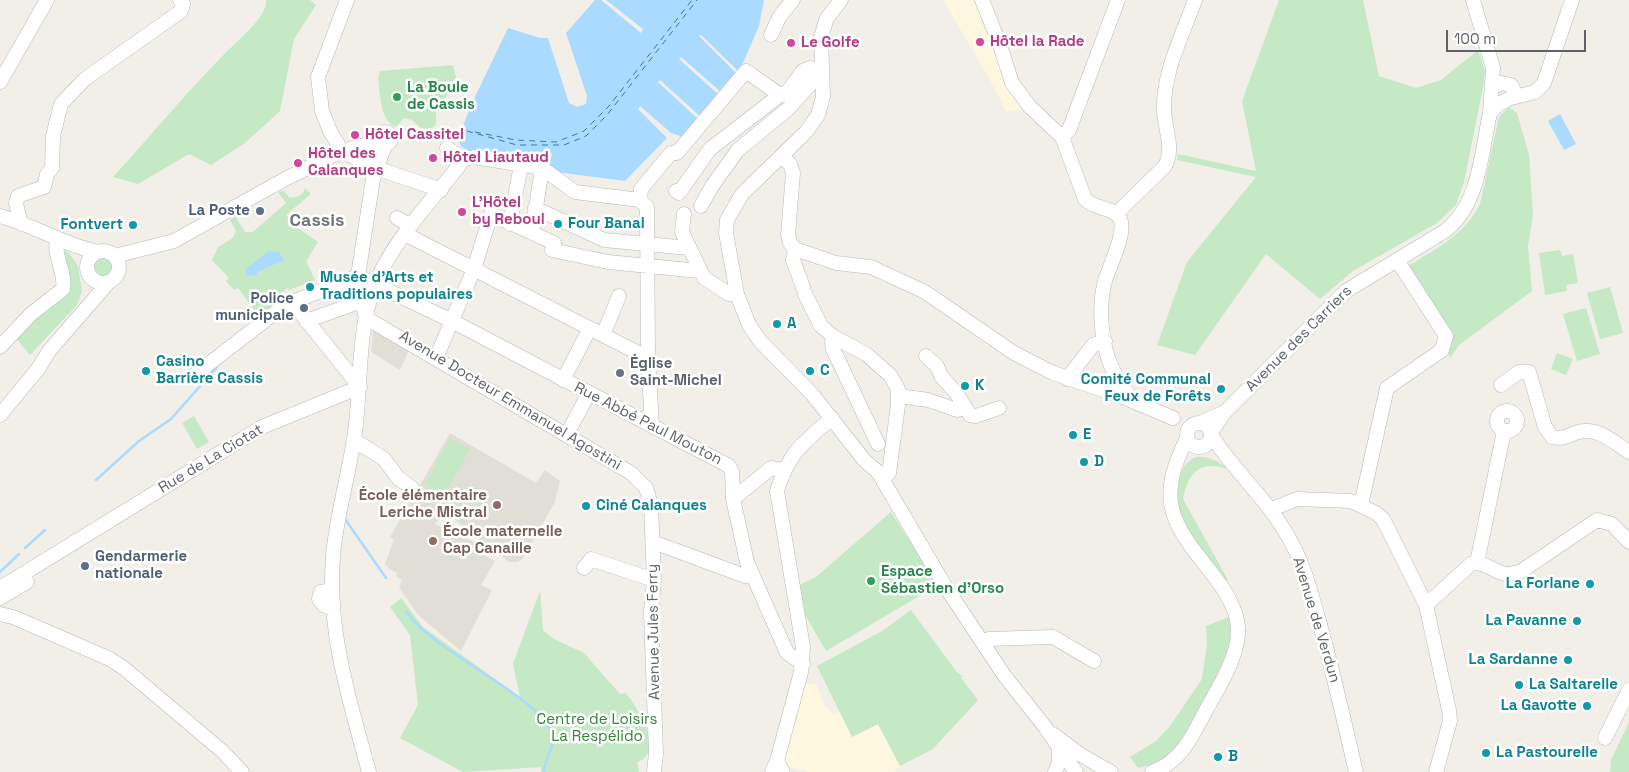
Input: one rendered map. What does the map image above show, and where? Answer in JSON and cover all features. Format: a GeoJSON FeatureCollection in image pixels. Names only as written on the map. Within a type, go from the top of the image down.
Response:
{"type":"FeatureCollection","features":[{"type":"Feature","properties":{"kind":"street"},"geometry":{"type":"LineString","coordinates":[[0,82],[47,0]]}},
{"type":"Feature","properties":{"kind":"street"},"geometry":{"type":"LineString","coordinates":[[347,0],[320,68],[318,77],[322,111],[342,151],[376,168],[441,190]]}},
{"type":"Feature","properties":{"kind":"street"},"geometry":{"type":"LineString","coordinates":[[771,35],[780,16],[793,0]]}},
{"type":"Feature","properties":{"kind":"street"},"geometry":{"type":"LineString","coordinates":[[841,0],[833,9],[824,26],[820,50],[823,97],[818,114],[806,132],[742,194],[727,220],[726,233],[737,294],[744,314],[760,341],[787,369],[794,373],[883,479],[945,586],[982,641],[1045,727],[1064,748],[1076,772]]}},
{"type":"Feature","properties":{"kind":"street"},"geometry":{"type":"LineString","coordinates":[[982,0],[1000,45],[1012,83],[1030,107],[1062,137],[1085,199],[1093,206],[1116,214],[1121,222],[1122,233],[1103,295],[1105,341],[1112,369],[1135,402]]}},
{"type":"Feature","properties":{"kind":"street"},"geometry":{"type":"LineString","coordinates":[[1062,137],[1069,130],[1118,0]]}},
{"type":"Feature","properties":{"kind":"street"},"geometry":{"type":"LineString","coordinates":[[1116,214],[1164,166],[1169,157],[1170,146],[1164,120],[1164,93],[1168,76],[1195,0]]}},
{"type":"Feature","properties":{"kind":"street","name":"Avenue des Carriers"},"geometry":{"type":"LineString","coordinates":[[1152,772],[1171,762],[1188,745],[1230,663],[1238,634],[1234,608],[1225,590],[1186,541],[1175,523],[1170,498],[1177,463],[1199,435],[1225,412],[1346,291],[1445,232],[1465,211],[1471,199],[1490,112],[1502,93],[1473,0]]}},
{"type":"Feature","properties":{"kind":"street"},"geometry":{"type":"LineString","coordinates":[[1502,93],[1540,88],[1572,0]]}},
{"type":"Feature","properties":{"kind":"street"},"geometry":{"type":"LineString","coordinates":[[20,222],[16,203],[18,196],[44,187],[47,174],[52,168],[53,136],[61,104],[85,79],[181,5]]}},
{"type":"Feature","properties":{"kind":"street"},"geometry":{"type":"LineString","coordinates":[[676,191],[679,192],[710,149],[780,95],[786,94],[803,71],[810,68],[821,73]]}},
{"type":"Feature","properties":{"kind":"street"},"geometry":{"type":"LineString","coordinates":[[640,200],[641,189],[671,153],[677,153],[746,71],[780,95]]}},
{"type":"Feature","properties":{"kind":"street"},"geometry":{"type":"LineString","coordinates":[[701,206],[712,186],[738,150],[789,108],[821,73]]}},
{"type":"Feature","properties":{"kind":"street"},"geometry":{"type":"LineString","coordinates":[[115,256],[174,241],[272,186],[342,151],[382,143],[371,186],[358,276],[366,318]]}},
{"type":"Feature","properties":{"kind":"street"},"geometry":{"type":"LineString","coordinates":[[447,148],[464,159],[474,158],[542,168],[575,192],[640,200],[647,207],[648,358],[652,425]]}},
{"type":"Feature","properties":{"kind":"street"},"geometry":{"type":"LineString","coordinates":[[782,156],[790,164],[793,173],[788,235],[790,243],[796,249],[793,260],[804,290],[821,326],[834,337],[862,351],[879,364],[895,382],[899,396],[889,473],[883,479]]}},
{"type":"Feature","properties":{"kind":"street"},"geometry":{"type":"LineString","coordinates":[[369,772],[341,667],[332,590],[333,555],[354,440],[366,318],[376,284],[408,230],[464,159]]}},
{"type":"Feature","properties":{"kind":"street"},"geometry":{"type":"LineString","coordinates":[[510,224],[521,165]]}},
{"type":"Feature","properties":{"kind":"street"},"geometry":{"type":"LineString","coordinates":[[532,234],[542,168]]}},
{"type":"Feature","properties":{"kind":"street"},"geometry":{"type":"LineString","coordinates":[[535,208],[604,240],[689,248]]}},
{"type":"Feature","properties":{"kind":"street"},"geometry":{"type":"LineString","coordinates":[[436,358],[474,269],[491,214],[553,246],[608,262],[700,271]]}},
{"type":"Feature","properties":{"kind":"street"},"geometry":{"type":"LineString","coordinates":[[684,214],[682,232],[704,278],[729,294],[737,294]]}},
{"type":"Feature","properties":{"kind":"street"},"geometry":{"type":"LineString","coordinates":[[0,216],[20,222],[71,245],[98,252],[107,251],[115,256],[119,264],[118,274],[79,314],[0,416]]}},
{"type":"Feature","properties":{"kind":"street"},"geometry":{"type":"LineString","coordinates":[[398,218],[408,230],[474,269],[648,358]]}},
{"type":"Feature","properties":{"kind":"street"},"geometry":{"type":"LineString","coordinates":[[0,347],[31,314],[63,289],[64,274],[56,245],[58,240]]}},
{"type":"Feature","properties":{"kind":"street"},"geometry":{"type":"LineString","coordinates":[[71,245],[89,273],[99,283],[108,283]]}},
{"type":"Feature","properties":{"kind":"street","name":"Avenue de Verdun"},"geometry":{"type":"LineString","coordinates":[[796,249],[836,263],[871,267],[925,292],[1014,353],[1067,379],[1118,394],[1173,418],[1199,435],[1227,459],[1272,509],[1292,542],[1304,569],[1333,673],[1356,772]]}},
{"type":"Feature","properties":{"kind":"street"},"geometry":{"type":"LineString","coordinates":[[79,314],[88,297],[90,257],[98,252]]}},
{"type":"Feature","properties":{"kind":"street"},"geometry":{"type":"LineString","coordinates":[[1361,505],[1387,388],[1442,350],[1446,344],[1446,336],[1397,260]]}},
{"type":"Feature","properties":{"kind":"street"},"geometry":{"type":"LineString","coordinates":[[193,376],[280,307],[291,301],[358,276]]}},
{"type":"Feature","properties":{"kind":"street","name":"Rue Abbé Paul Mouton"},"geometry":{"type":"LineString","coordinates":[[358,276],[452,321],[652,425],[729,466],[732,474]]}},
{"type":"Feature","properties":{"kind":"street"},"geometry":{"type":"LineString","coordinates":[[603,335],[619,296]]}},
{"type":"Feature","properties":{"kind":"street"},"geometry":{"type":"LineString","coordinates":[[291,301],[360,387]]}},
{"type":"Feature","properties":{"kind":"street"},"geometry":{"type":"LineString","coordinates":[[306,321],[362,301]]}},
{"type":"Feature","properties":{"kind":"street","name":"Avenue Docteur Emmanuel Agostini"},"geometry":{"type":"LineString","coordinates":[[366,318],[631,473],[648,492]]}},
{"type":"Feature","properties":{"kind":"street"},"geometry":{"type":"LineString","coordinates":[[563,380],[590,328]]}},
{"type":"Feature","properties":{"kind":"street"},"geometry":{"type":"LineString","coordinates":[[834,337],[832,342],[833,349],[878,444]]}},
{"type":"Feature","properties":{"kind":"street"},"geometry":{"type":"LineString","coordinates":[[1067,379],[1093,345],[1105,341]]}},
{"type":"Feature","properties":{"kind":"street"},"geometry":{"type":"LineString","coordinates":[[926,356],[937,366],[941,376],[957,394],[973,417],[999,408]]}},
{"type":"Feature","properties":{"kind":"street"},"geometry":{"type":"LineString","coordinates":[[1501,384],[1519,372],[1529,372],[1533,378],[1545,427],[1552,437],[1563,439],[1576,432],[1596,431],[1629,452]]}},
{"type":"Feature","properties":{"kind":"street","name":"Rue de La Ciotat"},"geometry":{"type":"LineString","coordinates":[[0,599],[53,565],[71,547],[87,536],[262,427],[360,387]]}},
{"type":"Feature","properties":{"kind":"street"},"geometry":{"type":"LineString","coordinates":[[567,434],[589,393]]}},
{"type":"Feature","properties":{"kind":"street"},"geometry":{"type":"LineString","coordinates":[[899,396],[928,400],[957,410],[965,408]]}},
{"type":"Feature","properties":{"kind":"street"},"geometry":{"type":"LineString","coordinates":[[777,768],[803,664],[804,647],[777,491],[783,470],[795,451],[832,418]]}},
{"type":"Feature","properties":{"kind":"street"},"geometry":{"type":"LineString","coordinates":[[1477,563],[1504,431]]}},
{"type":"Feature","properties":{"kind":"street"},"geometry":{"type":"LineString","coordinates":[[354,440],[384,459],[398,478],[412,488]]}},
{"type":"Feature","properties":{"kind":"street"},"geometry":{"type":"LineString","coordinates":[[733,499],[771,468],[783,470]]}},
{"type":"Feature","properties":{"kind":"street"},"geometry":{"type":"LineString","coordinates":[[757,479],[732,474],[733,499],[747,562],[788,653],[803,664]]}},
{"type":"Feature","properties":{"kind":"street","name":"Avenue Jules Ferry"},"geometry":{"type":"LineString","coordinates":[[648,492],[651,504],[654,580],[651,612],[656,753],[654,772]]}},
{"type":"Feature","properties":{"kind":"street"},"geometry":{"type":"LineString","coordinates":[[1272,509],[1297,498],[1351,501],[1376,513],[1388,526],[1426,605],[1450,721],[1436,772]]}},
{"type":"Feature","properties":{"kind":"street"},"geometry":{"type":"LineString","coordinates":[[1426,605],[1466,568],[1477,563],[1506,574],[1520,572],[1597,520],[1612,524],[1629,542]]}},
{"type":"Feature","properties":{"kind":"street"},"geometry":{"type":"LineString","coordinates":[[652,542],[745,576],[752,576]]}},
{"type":"Feature","properties":{"kind":"street","name":"Rue de La Ciotat"},"geometry":{"type":"LineString","coordinates":[[0,588],[53,554],[71,547]]}},
{"type":"Feature","properties":{"kind":"street"},"geometry":{"type":"LineString","coordinates":[[584,568],[592,559],[654,580]]}},
{"type":"Feature","properties":{"kind":"street"},"geometry":{"type":"LineString","coordinates":[[0,599],[7,615],[110,659],[125,669],[222,751],[242,772]]}},
{"type":"Feature","properties":{"kind":"street"},"geometry":{"type":"LineString","coordinates":[[982,641],[989,639],[1053,637],[1094,662]]}},
{"type":"Feature","properties":{"kind":"street"},"geometry":{"type":"LineString","coordinates":[[1605,738],[1629,690]]}},
{"type":"Feature","properties":{"kind":"street"},"geometry":{"type":"LineString","coordinates":[[1054,772],[1060,762],[1064,748]]}},
{"type":"Feature","properties":{"kind":"street"},"geometry":{"type":"LineString","coordinates":[[1064,748],[1111,772]]}},
{"type":"Feature","properties":{"kind":"shaded area"},"geometry":{"type":"Polygon","coordinates":[[[943,0],[973,0],[1012,95],[1022,110],[1006,111],[988,76],[943,0]]]}},
{"type":"Feature","properties":{"kind":"shaded area"},"geometry":{"type":"Polygon","coordinates":[[[373,330],[409,350],[400,370],[371,352],[373,330]]]}},
{"type":"Feature","properties":{"kind":"shaded area"},"geometry":{"type":"Polygon","coordinates":[[[450,433],[536,483],[545,470],[560,481],[555,502],[523,558],[518,562],[509,562],[445,512],[435,524],[476,543],[473,550],[495,561],[481,585],[492,590],[461,651],[418,615],[399,587],[402,580],[396,577],[397,573],[389,569],[385,564],[394,540],[390,537],[450,433]]]}},
{"type":"Feature","properties":{"kind":"shaded area"},"geometry":{"type":"Polygon","coordinates":[[[804,684],[816,684],[825,706],[833,714],[839,711],[852,737],[878,724],[900,766],[894,772],[808,772],[782,765],[804,684]]]}},
{"type":"Feature","properties":{"kind":"green space"},"geometry":{"type":"Polygon","coordinates":[[[266,0],[310,0],[316,5],[294,39],[280,111],[245,143],[211,165],[189,154],[138,184],[113,177],[193,87],[255,23],[265,9],[266,0]]]}},
{"type":"Feature","properties":{"kind":"green space"},"geometry":{"type":"Polygon","coordinates":[[[1279,0],[1363,0],[1379,76],[1416,88],[1441,80],[1478,50],[1485,71],[1483,87],[1464,182],[1456,205],[1437,223],[1353,271],[1320,299],[1266,254],[1195,355],[1157,345],[1187,262],[1256,177],[1177,160],[1178,154],[1256,171],[1242,101],[1279,0]]]}},
{"type":"Feature","properties":{"kind":"green space","name":"La Boule de Cassis"},"geometry":{"type":"Polygon","coordinates":[[[453,65],[456,77],[445,99],[437,105],[436,122],[433,128],[421,128],[412,120],[404,118],[396,127],[391,124],[384,113],[380,98],[378,77],[380,71],[453,65]]]}},
{"type":"Feature","properties":{"kind":"green space"},"geometry":{"type":"Polygon","coordinates":[[[1509,107],[1517,113],[1529,155],[1533,215],[1528,246],[1532,291],[1459,345],[1450,358],[1407,267],[1458,233],[1473,215],[1480,204],[1499,117],[1509,107]]]}},
{"type":"Feature","properties":{"kind":"green space"},"geometry":{"type":"Polygon","coordinates":[[[305,188],[311,194],[286,215],[299,229],[318,242],[306,261],[315,280],[289,290],[287,288],[282,293],[286,298],[261,319],[238,288],[234,290],[226,281],[229,278],[212,260],[218,247],[233,238],[236,231],[230,220],[235,216],[245,232],[253,232],[286,203],[278,192],[284,191],[289,197],[297,197],[305,188]]]}},
{"type":"Feature","properties":{"kind":"green space"},"geometry":{"type":"Polygon","coordinates":[[[1560,250],[1562,256],[1573,254],[1578,283],[1566,285],[1567,291],[1545,295],[1539,253],[1560,250]]]}},
{"type":"Feature","properties":{"kind":"green space"},"geometry":{"type":"Polygon","coordinates":[[[65,251],[69,253],[78,266],[82,291],[77,305],[30,355],[14,336],[64,298],[61,253],[65,251]]]}},
{"type":"Feature","properties":{"kind":"green space"},"geometry":{"type":"Polygon","coordinates":[[[102,256],[107,257],[113,263],[113,273],[107,279],[102,280],[97,279],[91,273],[90,268],[91,263],[97,257],[102,256]]]}},
{"type":"Feature","properties":{"kind":"green space"},"geometry":{"type":"Polygon","coordinates":[[[1610,287],[1623,333],[1600,339],[1587,293],[1610,287]]]}},
{"type":"Feature","properties":{"kind":"green space"},"geometry":{"type":"Polygon","coordinates":[[[1586,308],[1600,354],[1577,361],[1563,314],[1586,308]]]}},
{"type":"Feature","properties":{"kind":"green space"},"geometry":{"type":"Polygon","coordinates":[[[1557,353],[1573,359],[1566,375],[1551,369],[1557,353]]]}},
{"type":"Feature","properties":{"kind":"green space"},"geometry":{"type":"Polygon","coordinates":[[[194,416],[209,442],[197,449],[182,423],[194,416]]]}},
{"type":"Feature","properties":{"kind":"green space"},"geometry":{"type":"Polygon","coordinates":[[[450,438],[470,449],[444,495],[425,484],[450,438]]]}},
{"type":"Feature","properties":{"kind":"green space"},"geometry":{"type":"Polygon","coordinates":[[[1196,457],[1205,457],[1213,460],[1228,469],[1210,466],[1197,470],[1188,482],[1183,499],[1228,580],[1223,582],[1188,536],[1182,524],[1179,511],[1177,497],[1181,473],[1184,466],[1196,457]]]}},
{"type":"Feature","properties":{"kind":"green space","name":"Espace Sébastien d'Orso"},"geometry":{"type":"Polygon","coordinates":[[[891,512],[938,585],[826,651],[799,604],[797,586],[816,577],[891,512]]]}},
{"type":"Feature","properties":{"kind":"green space","name":"Centre de Loisirs La Respélido"},"geometry":{"type":"Polygon","coordinates":[[[540,591],[543,630],[554,639],[584,653],[620,694],[626,693],[637,708],[650,740],[646,757],[637,762],[639,772],[541,772],[541,767],[463,772],[400,738],[418,705],[410,635],[390,607],[401,598],[423,627],[520,697],[513,664],[540,591]]]}},
{"type":"Feature","properties":{"kind":"green space"},"geometry":{"type":"Polygon","coordinates":[[[911,610],[978,700],[933,749],[900,766],[878,724],[852,737],[817,666],[882,631],[911,610]]]}},
{"type":"Feature","properties":{"kind":"green space"},"geometry":{"type":"Polygon","coordinates":[[[1229,617],[1230,634],[1226,653],[1214,682],[1181,742],[1167,756],[1153,764],[1138,768],[1130,757],[1156,741],[1170,726],[1202,679],[1207,645],[1206,626],[1229,617]]]}},
{"type":"Feature","properties":{"kind":"green space"},"geometry":{"type":"Polygon","coordinates":[[[1629,722],[1629,772],[1610,772],[1611,760],[1629,722]]]}},
{"type":"Feature","properties":{"kind":"water"},"geometry":{"type":"Polygon","coordinates":[[[595,0],[601,0],[641,33],[643,29],[606,0],[764,0],[759,26],[739,72],[701,35],[699,36],[737,74],[722,93],[681,57],[679,59],[720,96],[701,117],[660,80],[658,82],[699,120],[683,137],[671,133],[640,106],[638,109],[667,138],[625,181],[556,172],[548,169],[552,154],[549,152],[545,153],[542,162],[467,151],[459,144],[464,123],[474,99],[508,28],[540,38],[548,38],[569,103],[577,107],[586,104],[587,96],[566,33],[595,0]]]}},
{"type":"Feature","properties":{"kind":"water"},"geometry":{"type":"Polygon","coordinates":[[[1560,114],[1576,144],[1564,150],[1548,121],[1560,114]]]}},
{"type":"Feature","properties":{"kind":"water"},"geometry":{"type":"Polygon","coordinates":[[[269,251],[279,252],[284,260],[257,272],[257,275],[247,276],[245,270],[269,251]]]}},
{"type":"Feature","properties":{"kind":"waterway"},"geometry":{"type":"LineString","coordinates":[[96,480],[139,441],[171,419],[217,367]]}},
{"type":"Feature","properties":{"kind":"waterway"},"geometry":{"type":"LineString","coordinates":[[345,519],[386,578]]}},
{"type":"Feature","properties":{"kind":"waterway"},"geometry":{"type":"LineString","coordinates":[[25,548],[45,530]]}},
{"type":"Feature","properties":{"kind":"waterway"},"geometry":{"type":"LineString","coordinates":[[0,572],[19,554]]}},
{"type":"Feature","properties":{"kind":"waterway"},"geometry":{"type":"LineString","coordinates":[[407,612],[420,627],[439,643],[530,706],[545,721],[553,740],[544,772]]}},
{"type":"Feature","properties":{"kind":"ferry route"},"geometry":{"type":"LineString","coordinates":[[475,132],[516,140],[556,142],[584,131],[609,106],[692,0]]}},
{"type":"Feature","properties":{"kind":"ferry route"},"geometry":{"type":"LineString","coordinates":[[467,131],[517,145],[564,145],[586,136],[607,115],[697,0]]}},
{"type":"Feature","properties":{"kind":"place","name":"Hôtel la Rade"},"geometry":{"type":"Point","coordinates":[980,42]}},
{"type":"Feature","properties":{"kind":"place","name":"Le Golfe"},"geometry":{"type":"Point","coordinates":[791,43]}},
{"type":"Feature","properties":{"kind":"place","name":"La Boule de Cassis"},"geometry":{"type":"Point","coordinates":[397,97]}},
{"type":"Feature","properties":{"kind":"place","name":"Hôtel Cassitel"},"geometry":{"type":"Point","coordinates":[355,135]}},
{"type":"Feature","properties":{"kind":"place","name":"Hôtel Liautaud"},"geometry":{"type":"Point","coordinates":[433,158]}},
{"type":"Feature","properties":{"kind":"place","name":"Hôtel des Calanques"},"geometry":{"type":"Point","coordinates":[298,163]}},
{"type":"Feature","properties":{"kind":"place","name":"La Poste"},"geometry":{"type":"Point","coordinates":[260,211]}},
{"type":"Feature","properties":{"kind":"place","name":"L'Hôtel by Reboul"},"geometry":{"type":"Point","coordinates":[462,212]}},
{"type":"Feature","properties":{"kind":"place","name":"Four Banal"},"geometry":{"type":"Point","coordinates":[558,224]}},
{"type":"Feature","properties":{"kind":"place","name":"Fontvert"},"geometry":{"type":"Point","coordinates":[133,225]}},
{"type":"Feature","properties":{"kind":"place","name":"Musée d'Arts et Traditions populaires"},"geometry":{"type":"Point","coordinates":[310,287]}},
{"type":"Feature","properties":{"kind":"place","name":"Police municipale"},"geometry":{"type":"Point","coordinates":[304,308]}},
{"type":"Feature","properties":{"kind":"place","name":"A"},"geometry":{"type":"Point","coordinates":[777,324]}},
{"type":"Feature","properties":{"kind":"place","name":"Casino Barrière Cassis"},"geometry":{"type":"Point","coordinates":[146,371]}},
{"type":"Feature","properties":{"kind":"place","name":"C"},"geometry":{"type":"Point","coordinates":[810,371]}},
{"type":"Feature","properties":{"kind":"place","name":"Église Saint-Michel"},"geometry":{"type":"Point","coordinates":[620,373]}},
{"type":"Feature","properties":{"kind":"place","name":"K"},"geometry":{"type":"Point","coordinates":[965,386]}},
{"type":"Feature","properties":{"kind":"place","name":"Comité Communal Feux de Forêts"},"geometry":{"type":"Point","coordinates":[1221,389]}},
{"type":"Feature","properties":{"kind":"place","name":"E"},"geometry":{"type":"Point","coordinates":[1073,435]}},
{"type":"Feature","properties":{"kind":"place","name":"D"},"geometry":{"type":"Point","coordinates":[1084,462]}},
{"type":"Feature","properties":{"kind":"place","name":"École élémentaire Leriche Mistral"},"geometry":{"type":"Point","coordinates":[497,505]}},
{"type":"Feature","properties":{"kind":"place","name":"Ciné Calanques"},"geometry":{"type":"Point","coordinates":[586,506]}},
{"type":"Feature","properties":{"kind":"place","name":"École maternelle Cap Canaille"},"geometry":{"type":"Point","coordinates":[433,541]}},
{"type":"Feature","properties":{"kind":"place","name":"Gendarmerie nationale"},"geometry":{"type":"Point","coordinates":[85,566]}},
{"type":"Feature","properties":{"kind":"place","name":"Espace Sébastien d'Orso"},"geometry":{"type":"Point","coordinates":[871,581]}},
{"type":"Feature","properties":{"kind":"place","name":"La Forlane"},"geometry":{"type":"Point","coordinates":[1590,584]}},
{"type":"Feature","properties":{"kind":"place","name":"La Pavanne"},"geometry":{"type":"Point","coordinates":[1577,621]}},
{"type":"Feature","properties":{"kind":"place","name":"La Sardanne"},"geometry":{"type":"Point","coordinates":[1568,660]}},
{"type":"Feature","properties":{"kind":"place","name":"La Saltarelle"},"geometry":{"type":"Point","coordinates":[1519,685]}},
{"type":"Feature","properties":{"kind":"place","name":"La Gavotte"},"geometry":{"type":"Point","coordinates":[1587,706]}},
{"type":"Feature","properties":{"kind":"place","name":"La Pastourelle"},"geometry":{"type":"Point","coordinates":[1486,753]}},
{"type":"Feature","properties":{"kind":"place","name":"B"},"geometry":{"type":"Point","coordinates":[1218,757]}},
{"type":"Feature","properties":{"kind":"district","name":"Cassis"},"geometry":{"type":"Point","coordinates":[317,221]}}]}
